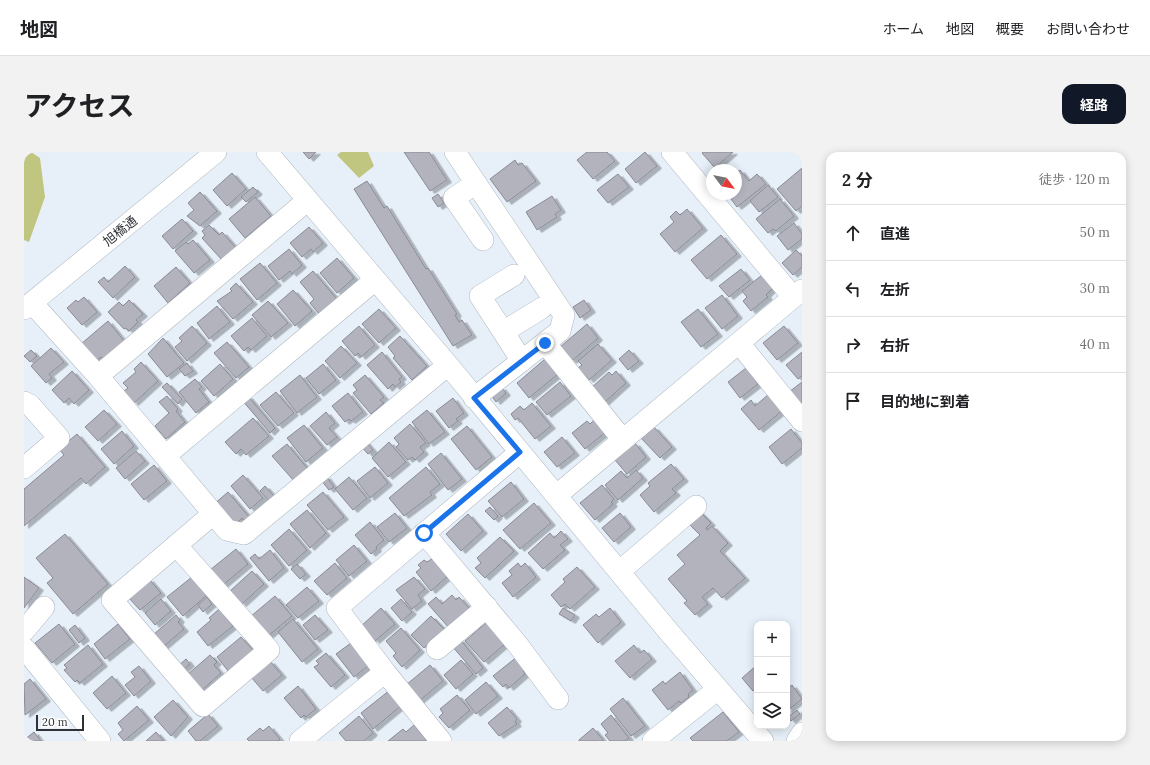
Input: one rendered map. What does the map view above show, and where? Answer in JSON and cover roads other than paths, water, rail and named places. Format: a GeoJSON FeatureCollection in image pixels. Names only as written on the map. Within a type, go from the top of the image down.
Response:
{"type":"FeatureCollection","features":[{"type":"Feature","properties":{"kind":"street","name":"旭橋通"},"geometry":{"type":"LineString","coordinates":[[28,306],[216,152]]}},
{"type":"Feature","properties":{"kind":"street"},"geometry":{"type":"LineString","coordinates":[[267,152],[448,365],[474,398],[763,741]]}},
{"type":"Feature","properties":{"kind":"street"},"geometry":{"type":"LineString","coordinates":[[455,152],[564,315],[560,331],[474,398]]}},
{"type":"Feature","properties":{"kind":"street"},"geometry":{"type":"LineString","coordinates":[[557,495],[798,294],[672,152]]}},
{"type":"Feature","properties":{"kind":"street"},"geometry":{"type":"LineString","coordinates":[[476,183],[454,198],[483,240]]}},
{"type":"Feature","properties":{"kind":"street"},"geometry":{"type":"LineString","coordinates":[[98,376],[308,200]]}},
{"type":"Feature","properties":{"kind":"street"},"geometry":{"type":"LineString","coordinates":[[514,275],[480,296],[522,361]]}},
{"type":"Feature","properties":{"kind":"street"},"geometry":{"type":"LineString","coordinates":[[165,456],[375,280]]}},
{"type":"Feature","properties":{"kind":"street"},"geometry":{"type":"LineString","coordinates":[[28,306],[98,376],[227,530],[244,534],[448,365]]}},
{"type":"Feature","properties":{"kind":"street"},"geometry":{"type":"LineString","coordinates":[[503,332],[542,308]]}},
{"type":"Feature","properties":{"kind":"street"},"geometry":{"type":"LineString","coordinates":[[545,343],[623,440]]}},
{"type":"Feature","properties":{"kind":"street"},"geometry":{"type":"LineString","coordinates":[[739,343],[802,421]]}},
{"type":"Feature","properties":{"kind":"street"},"geometry":{"type":"LineString","coordinates":[[24,402],[30,405],[59,438],[24,468]]}},
{"type":"Feature","properties":{"kind":"street"},"geometry":{"type":"LineString","coordinates":[[441,741],[385,672],[337,608],[520,452]]}},
{"type":"Feature","properties":{"kind":"street"},"geometry":{"type":"LineString","coordinates":[[620,571],[696,506]]}},
{"type":"Feature","properties":{"kind":"street"},"geometry":{"type":"LineString","coordinates":[[176,544],[269,650],[203,706],[112,600],[176,544],[213,514]]}},
{"type":"Feature","properties":{"kind":"street"},"geometry":{"type":"LineString","coordinates":[[424,533],[518,645],[558,699]]}},
{"type":"Feature","properties":{"kind":"street"},"geometry":{"type":"LineString","coordinates":[[24,631],[44,607]]}},
{"type":"Feature","properties":{"kind":"street"},"geometry":{"type":"LineString","coordinates":[[437,649],[487,608]]}},
{"type":"Feature","properties":{"kind":"street"},"geometry":{"type":"LineString","coordinates":[[24,648],[100,741]]}},
{"type":"Feature","properties":{"kind":"street"},"geometry":{"type":"LineString","coordinates":[[300,741],[385,672]]}},
{"type":"Feature","properties":{"kind":"street"},"geometry":{"type":"LineString","coordinates":[[653,741],[718,689]]}},
{"type":"Feature","properties":{"kind":"street"},"geometry":{"type":"LineString","coordinates":[[797,741],[802,733]]}}]}
